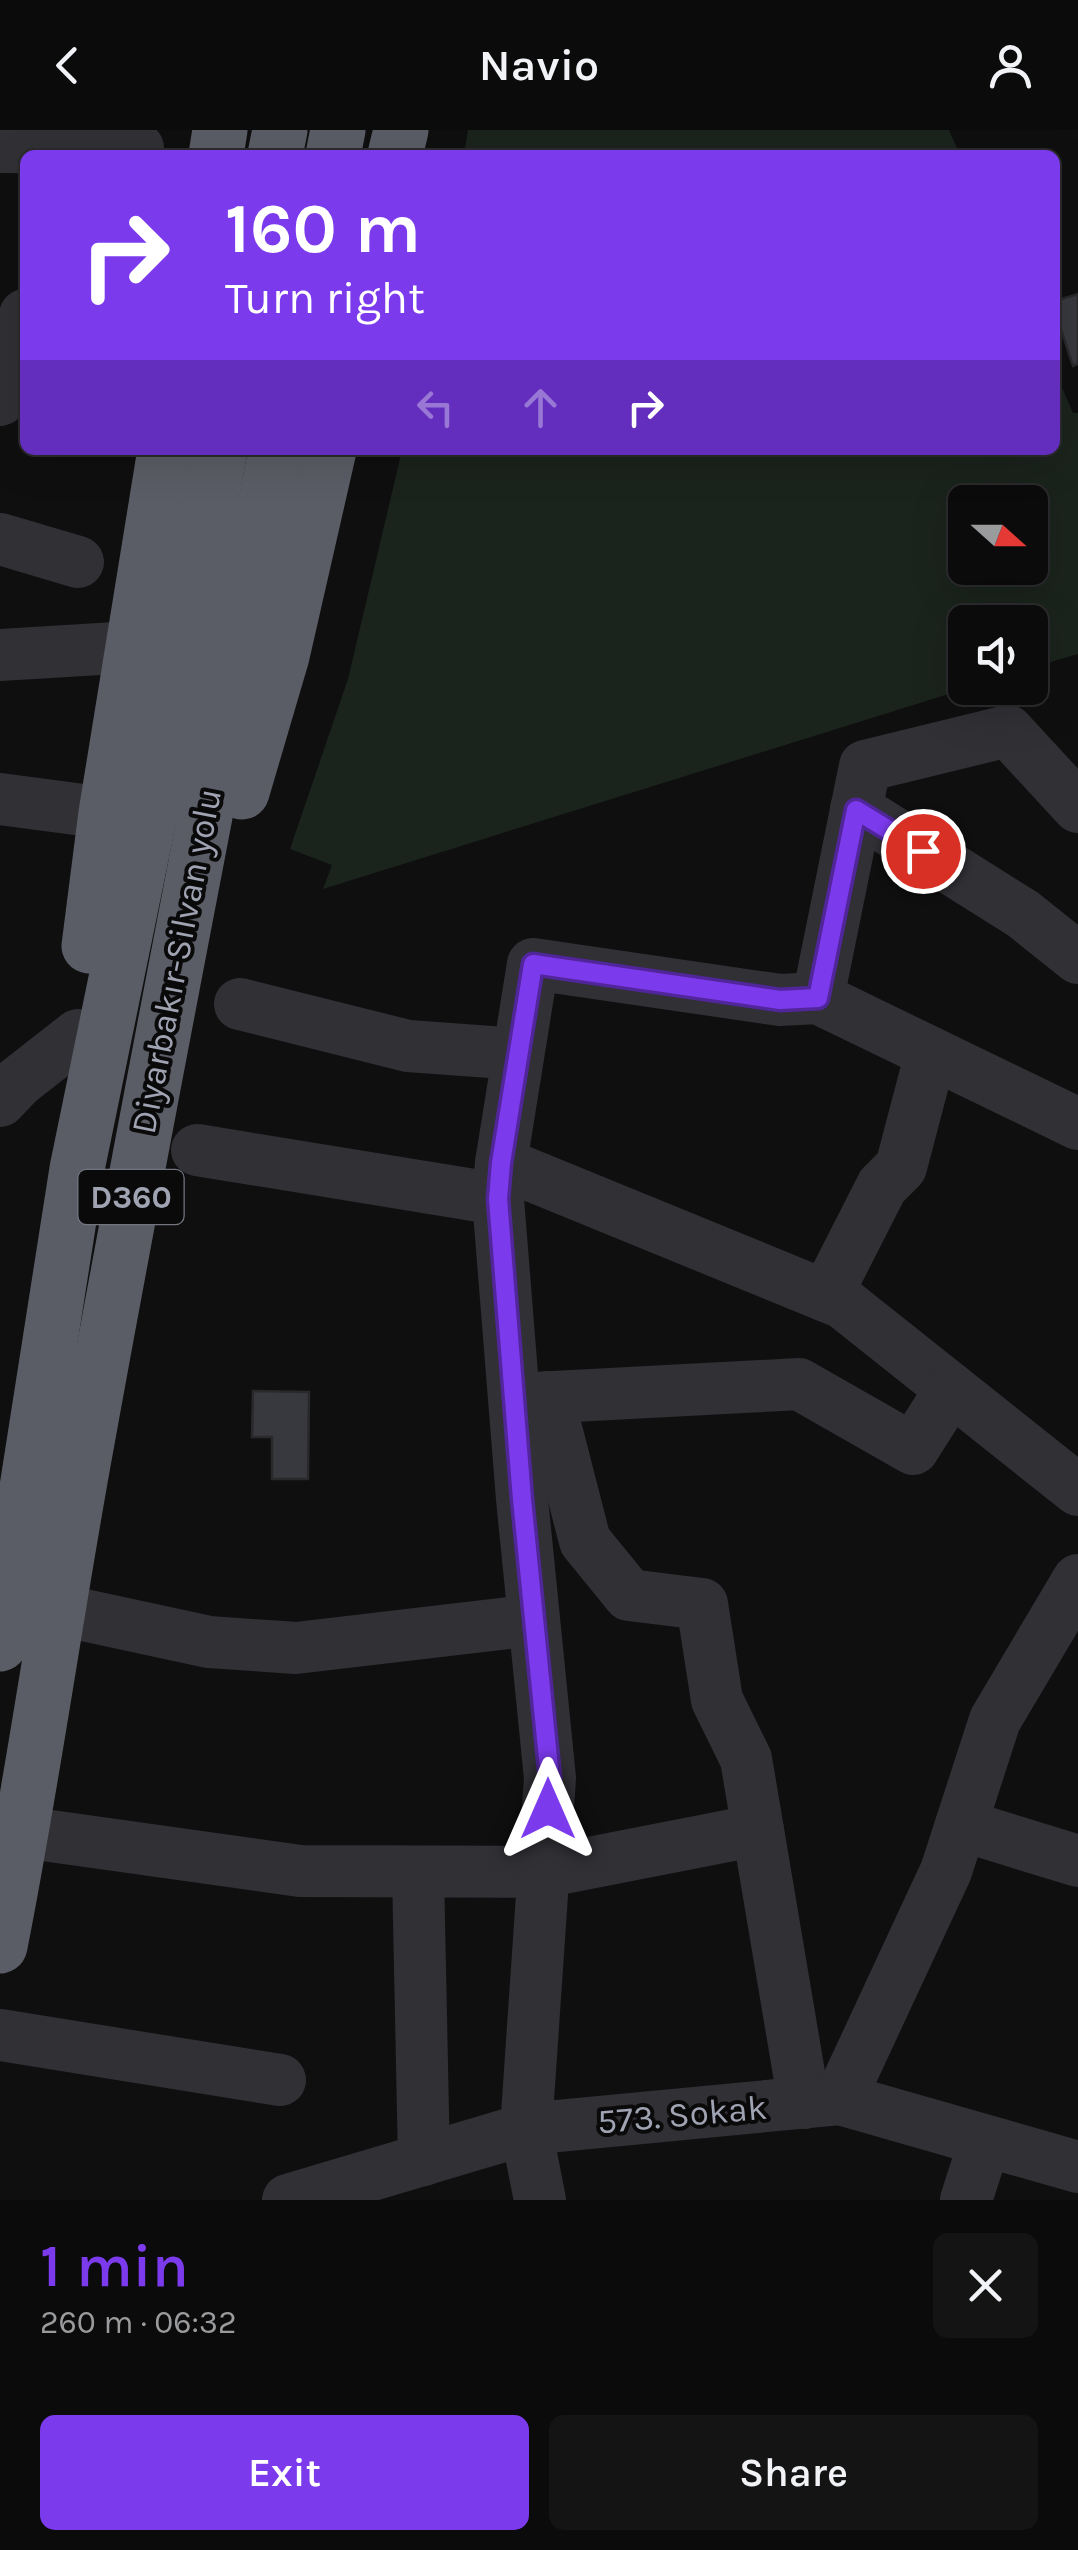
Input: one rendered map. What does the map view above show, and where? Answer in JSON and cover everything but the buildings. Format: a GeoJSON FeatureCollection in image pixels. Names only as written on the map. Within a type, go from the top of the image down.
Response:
{"type":"FeatureCollection","features":[{"type":"Feature","properties":{"kind":"highway"},"geometry":{"type":"LineString","coordinates":[[77,1169],[78,1036],[106,813],[165,455]]}},
{"type":"Feature","properties":{"kind":"highway","name":"Diyarbakır-Silvan yolu"},"geometry":{"type":"LineString","coordinates":[[0,1644],[77,1169],[183,652],[219,455]]}},
{"type":"Feature","properties":{"kind":"highway","name":"Diyarbakır-Silvan yolu"},"geometry":{"type":"LineString","coordinates":[[0,1946],[22,1832],[56,1609],[144,1126],[275,455]]}},
{"type":"Feature","properties":{"kind":"highway"},"geometry":{"type":"LineString","coordinates":[[144,1126],[282,656],[327,455]]}},
{"type":"Feature","properties":{"kind":"street"},"geometry":{"type":"LineString","coordinates":[[24,150],[138,148]]}},
{"type":"Feature","properties":{"kind":"street"},"geometry":{"type":"LineString","coordinates":[[0,400],[20,336]]}},
{"type":"Feature","properties":{"kind":"street"},"geometry":{"type":"LineString","coordinates":[[0,539],[78,562]]}},
{"type":"Feature","properties":{"kind":"street"},"geometry":{"type":"LineString","coordinates":[[0,655],[132,647]]}},
{"type":"Feature","properties":{"kind":"street"},"geometry":{"type":"LineString","coordinates":[[818,998],[864,766],[1008,730],[1078,807]]}},
{"type":"Feature","properties":{"kind":"street"},"geometry":{"type":"LineString","coordinates":[[0,799],[106,813]]}},
{"type":"Feature","properties":{"kind":"street"},"geometry":{"type":"LineString","coordinates":[[856,810],[1023,914],[1078,958]]}},
{"type":"Feature","properties":{"kind":"street"},"geometry":{"type":"LineString","coordinates":[[540,2200],[526,2129],[550,1778],[534,1620],[531,1398],[499,1181],[533,964],[780,1000],[818,998],[1078,1124]]}},
{"type":"Feature","properties":{"kind":"street"},"geometry":{"type":"LineString","coordinates":[[240,1004],[408,1046],[518,1054]]}},
{"type":"Feature","properties":{"kind":"street"},"geometry":{"type":"LineString","coordinates":[[6,1086],[78,1036]]}},
{"type":"Feature","properties":{"kind":"street"},"geometry":{"type":"LineString","coordinates":[[826,1296],[882,1186],[901,1168],[931,1052]]}},
{"type":"Feature","properties":{"kind":"street"},"geometry":{"type":"LineString","coordinates":[[197,1150],[499,1181],[826,1296],[843,1303],[1078,1490]]}},
{"type":"Feature","properties":{"kind":"street"},"geometry":{"type":"LineString","coordinates":[[531,1398],[799,1384],[913,1449],[951,1389]]}},
{"type":"Feature","properties":{"kind":"street"},"geometry":{"type":"LineString","coordinates":[[531,1398],[586,1541],[628,1595],[702,1604],[717,1700],[746,1759],[758,1830],[822,2101]]}},
{"type":"Feature","properties":{"kind":"street"},"geometry":{"type":"LineString","coordinates":[[822,2101],[946,1871],[995,1720],[1078,1580]]}},
{"type":"Feature","properties":{"kind":"street"},"geometry":{"type":"LineString","coordinates":[[56,1609],[209,1642],[296,1648],[534,1620]]}},
{"type":"Feature","properties":{"kind":"street"},"geometry":{"type":"LineString","coordinates":[[960,1825],[1078,1861]]}},
{"type":"Feature","properties":{"kind":"street"},"geometry":{"type":"LineString","coordinates":[[22,1832],[300,1871],[544,1872],[758,1830]]}},
{"type":"Feature","properties":{"kind":"street"},"geometry":{"type":"LineString","coordinates":[[418,1872],[424,2160]]}},
{"type":"Feature","properties":{"kind":"street"},"geometry":{"type":"LineString","coordinates":[[0,2035],[280,2080]]}},
{"type":"Feature","properties":{"kind":"street","name":"573. Sokak"},"geometry":{"type":"LineString","coordinates":[[288,2200],[526,2129],[822,2101],[984,2141],[1066,2176]]}},
{"type":"Feature","properties":{"kind":"street"},"geometry":{"type":"LineString","coordinates":[[966,2200],[984,2141]]}},
{"type":"Feature","properties":{"kind":"shaded area"},"geometry":{"type":"Polygon","coordinates":[[[468,130],[949,130],[958,150],[465,150],[468,130]]]}},
{"type":"Feature","properties":{"kind":"shaded area"},"geometry":{"type":"Polygon","coordinates":[[[1060,383],[1073,413],[1078,413],[1078,654],[1048,663],[1048,605],[948,605],[948,694],[323,889],[332,865],[290,849],[348,679],[401,455],[1060,455],[1060,383]]]}},
{"type":"Feature","properties":{"kind":"route"},"geometry":{"type":"LineString","coordinates":[[548,1809],[550,1778],[498,1199],[533,964],[780,1000],[818,998],[856,810],[923,851]]}}]}
